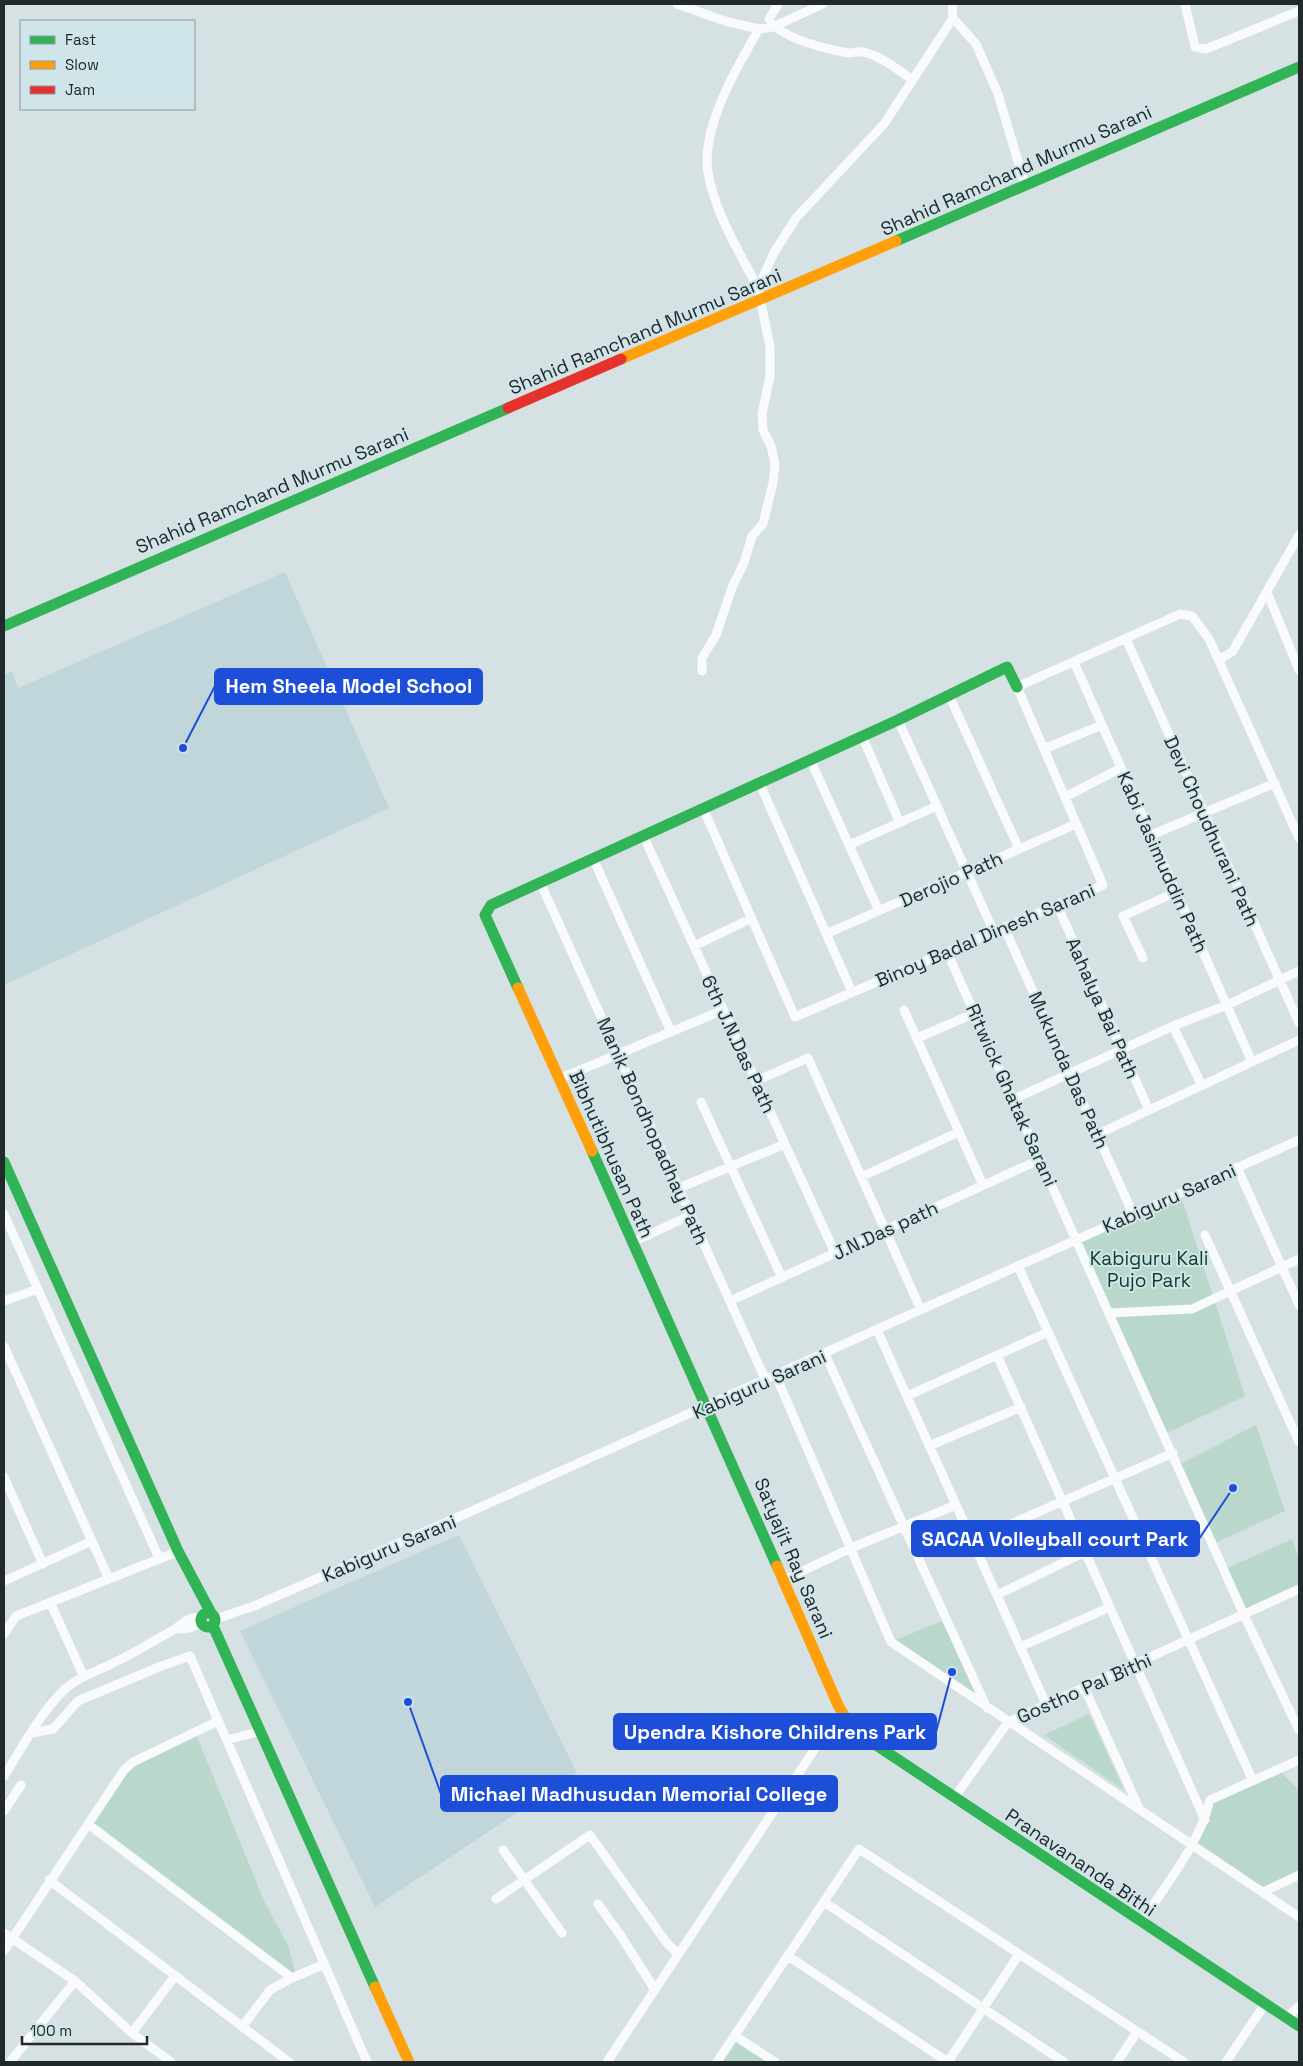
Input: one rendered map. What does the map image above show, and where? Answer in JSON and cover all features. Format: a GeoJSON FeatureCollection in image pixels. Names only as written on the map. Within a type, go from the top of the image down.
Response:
{"type":"FeatureCollection","features":[{"type":"Feature","properties":{"kind":"street"},"geometry":{"type":"LineString","coordinates":[[677,4],[725,21],[759,29],[773,27],[823,4]]}},
{"type":"Feature","properties":{"kind":"street"},"geometry":{"type":"LineString","coordinates":[[778,4],[769,18],[773,27],[788,36],[850,53],[862,52],[885,62],[913,80]]}},
{"type":"Feature","properties":{"kind":"street"},"geometry":{"type":"LineString","coordinates":[[759,294],[775,251],[796,218],[884,124],[953,18],[952,4]]}},
{"type":"Feature","properties":{"kind":"street"},"geometry":{"type":"LineString","coordinates":[[1185,4],[1195,46],[1206,49],[1299,11]]}},
{"type":"Feature","properties":{"kind":"street"},"geometry":{"type":"LineString","coordinates":[[953,18],[976,44],[998,94],[1025,185]]}},
{"type":"Feature","properties":{"kind":"street"},"geometry":{"type":"LineString","coordinates":[[702,671],[702,658],[716,635],[732,585],[744,563],[752,536],[763,524],[773,484],[775,464],[771,446],[764,430],[762,414],[771,359],[768,332],[759,294],[723,222],[708,171],[710,133],[735,71],[759,29]]}},
{"type":"Feature","properties":{"kind":"street","name":"Shahid Ramchand Murmu Sarani"},"geometry":{"type":"LineString","coordinates":[[4,626],[759,294],[1025,185],[1299,67]]}},
{"type":"Feature","properties":{"kind":"street"},"geometry":{"type":"LineString","coordinates":[[1219,660],[1233,651],[1299,534]]}},
{"type":"Feature","properties":{"kind":"street"},"geometry":{"type":"LineString","coordinates":[[1267,592],[1299,670]]}},
{"type":"Feature","properties":{"kind":"street"},"geometry":{"type":"LineString","coordinates":[[540,882],[898,720],[1007,666],[1017,687],[1180,614],[1192,616],[1201,626],[1219,660],[1275,783],[1297,824],[1299,838]]}},
{"type":"Feature","properties":{"kind":"street","name":"Devi Choudhurani Path"},"geometry":{"type":"LineString","coordinates":[[1126,638],[1299,1023]]}},
{"type":"Feature","properties":{"kind":"street","name":"Kabi Jasimuddin Path"},"geometry":{"type":"LineString","coordinates":[[1074,662],[1252,1062]]}},
{"type":"Feature","properties":{"kind":"street","name":"Binoy Badal Dinesh Sarani"},"geometry":{"type":"LineString","coordinates":[[703,808],[795,1017],[1103,885],[1017,687]]}},
{"type":"Feature","properties":{"kind":"street"},"geometry":{"type":"LineString","coordinates":[[949,695],[1019,849]]}},
{"type":"Feature","properties":{"kind":"street"},"geometry":{"type":"LineString","coordinates":[[898,720],[994,932]]}},
{"type":"Feature","properties":{"kind":"street"},"geometry":{"type":"LineString","coordinates":[[1044,749],[1102,725]]}},
{"type":"Feature","properties":{"kind":"street"},"geometry":{"type":"LineString","coordinates":[[862,736],[900,823]]}},
{"type":"Feature","properties":{"kind":"street"},"geometry":{"type":"LineString","coordinates":[[810,759],[879,911]]}},
{"type":"Feature","properties":{"kind":"street"},"geometry":{"type":"LineString","coordinates":[[1064,797],[1121,768]]}},
{"type":"Feature","properties":{"kind":"street"},"geometry":{"type":"LineString","coordinates":[[759,782],[852,992]]}},
{"type":"Feature","properties":{"kind":"street"},"geometry":{"type":"LineString","coordinates":[[1151,835],[1275,783]]}},
{"type":"Feature","properties":{"kind":"street"},"geometry":{"type":"LineString","coordinates":[[849,845],[937,806]]}},
{"type":"Feature","properties":{"kind":"street","name":"Derojio Path"},"geometry":{"type":"LineString","coordinates":[[826,934],[1076,824]]}},
{"type":"Feature","properties":{"kind":"street","name":"6th J.N.Das Path"},"geometry":{"type":"LineString","coordinates":[[643,835],[835,1253]]}},
{"type":"Feature","properties":{"kind":"street"},"geometry":{"type":"LineString","coordinates":[[593,858],[671,1032]]}},
{"type":"Feature","properties":{"kind":"street","name":"Bibhutibhusan Path"},"geometry":{"type":"LineString","coordinates":[[540,882],[491,905],[485,915],[708,1407]]}},
{"type":"Feature","properties":{"kind":"street","name":"Manik Bondhopadhay Path"},"geometry":{"type":"LineString","coordinates":[[540,882],[766,1381]]}},
{"type":"Feature","properties":{"kind":"street"},"geometry":{"type":"LineString","coordinates":[[1143,958],[1123,916],[1176,892]]}},
{"type":"Feature","properties":{"kind":"street","name":"Aahalya Bai Path"},"geometry":{"type":"LineString","coordinates":[[1057,905],[1149,1110]]}},
{"type":"Feature","properties":{"kind":"street"},"geometry":{"type":"LineString","coordinates":[[694,946],[752,918]]}},
{"type":"Feature","properties":{"kind":"street","name":"Mukunda Das Path"},"geometry":{"type":"LineString","coordinates":[[1004,927],[1133,1214]]}},
{"type":"Feature","properties":{"kind":"street","name":"Ritwick Ghatak Sarani"},"geometry":{"type":"LineString","coordinates":[[947,952],[1173,1452],[1244,1615],[1299,1730]]}},
{"type":"Feature","properties":{"kind":"street"},"geometry":{"type":"LineString","coordinates":[[1014,1099],[1172,1026],[1227,1005],[1299,971]]}},
{"type":"Feature","properties":{"kind":"street"},"geometry":{"type":"LineString","coordinates":[[559,1080],[723,1010]]}},
{"type":"Feature","properties":{"kind":"street"},"geometry":{"type":"LineString","coordinates":[[904,1010],[983,1185]]}},
{"type":"Feature","properties":{"kind":"street"},"geometry":{"type":"LineString","coordinates":[[917,1038],[975,1013]]}},
{"type":"Feature","properties":{"kind":"street"},"geometry":{"type":"LineString","coordinates":[[1172,1026],[1202,1086]]}},
{"type":"Feature","properties":{"kind":"street"},"geometry":{"type":"LineString","coordinates":[[1098,1134],[1299,1040]]}},
{"type":"Feature","properties":{"kind":"street"},"geometry":{"type":"LineString","coordinates":[[756,1082],[808,1058],[921,1310]]}},
{"type":"Feature","properties":{"kind":"street"},"geometry":{"type":"LineString","coordinates":[[701,1102],[782,1278]]}},
{"type":"Feature","properties":{"kind":"street"},"geometry":{"type":"LineString","coordinates":[[861,1177],[959,1132]]}},
{"type":"Feature","properties":{"kind":"street","name":"Kabiguru Sarani"},"geometry":{"type":"LineString","coordinates":[[4,1776],[32,1733],[63,1691],[84,1677],[176,1629],[189,1628],[223,1612],[235,1612],[436,1527],[766,1381],[1299,1140]]}},
{"type":"Feature","properties":{"kind":"street"},"geometry":{"type":"LineString","coordinates":[[679,1188],[785,1144]]}},
{"type":"Feature","properties":{"kind":"street","name":"J.N.Das path"},"geometry":{"type":"LineString","coordinates":[[730,1301],[1041,1159]]}},
{"type":"Feature","properties":{"kind":"street"},"geometry":{"type":"LineString","coordinates":[[4,1162],[208,1620],[261,1731],[409,2062]]}},
{"type":"Feature","properties":{"kind":"street"},"geometry":{"type":"LineString","coordinates":[[1238,1168],[1299,1305]]}},
{"type":"Feature","properties":{"kind":"street"},"geometry":{"type":"LineString","coordinates":[[4,1175],[174,1553],[208,1620]]}},
{"type":"Feature","properties":{"kind":"street"},"geometry":{"type":"LineString","coordinates":[[4,1214],[159,1558]]}},
{"type":"Feature","properties":{"kind":"street"},"geometry":{"type":"LineString","coordinates":[[632,1242],[691,1215]]}},
{"type":"Feature","properties":{"kind":"street"},"geometry":{"type":"LineString","coordinates":[[1205,1235],[1299,1442]]}},
{"type":"Feature","properties":{"kind":"street"},"geometry":{"type":"LineString","coordinates":[[1110,1313],[1192,1309],[1299,1259]]}},
{"type":"Feature","properties":{"kind":"street"},"geometry":{"type":"LineString","coordinates":[[1018,1266],[1253,1780]]}},
{"type":"Feature","properties":{"kind":"street"},"geometry":{"type":"LineString","coordinates":[[4,1301],[38,1289]]}},
{"type":"Feature","properties":{"kind":"street"},"geometry":{"type":"LineString","coordinates":[[877,1330],[1046,1704]]}},
{"type":"Feature","properties":{"kind":"street"},"geometry":{"type":"LineString","coordinates":[[907,1396],[1048,1332]]}},
{"type":"Feature","properties":{"kind":"street"},"geometry":{"type":"LineString","coordinates":[[4,1346],[109,1579]]}},
{"type":"Feature","properties":{"kind":"street"},"geometry":{"type":"LineString","coordinates":[[825,1354],[987,1708]]}},
{"type":"Feature","properties":{"kind":"street"},"geometry":{"type":"LineString","coordinates":[[997,1355],[1205,1820]]}},
{"type":"Feature","properties":{"kind":"street"},"geometry":{"type":"LineString","coordinates":[[776,1376],[891,1642],[1299,1917]]}},
{"type":"Feature","properties":{"kind":"street","name":"Satyajit Ray Sarani"},"geometry":{"type":"LineString","coordinates":[[708,1407],[848,1722]]}},
{"type":"Feature","properties":{"kind":"street"},"geometry":{"type":"LineString","coordinates":[[929,1446],[1021,1407]]}},
{"type":"Feature","properties":{"kind":"street"},"geometry":{"type":"LineString","coordinates":[[972,1541],[1173,1452]]}},
{"type":"Feature","properties":{"kind":"street"},"geometry":{"type":"LineString","coordinates":[[4,1477],[43,1564]]}},
{"type":"Feature","properties":{"kind":"street"},"geometry":{"type":"LineString","coordinates":[[784,1580],[851,1548],[956,1505]]}},
{"type":"Feature","properties":{"kind":"street"},"geometry":{"type":"LineString","coordinates":[[4,1581],[92,1541]]}},
{"type":"Feature","properties":{"kind":"street"},"geometry":{"type":"LineString","coordinates":[[997,1595],[1085,1552]]}},
{"type":"Feature","properties":{"kind":"street"},"geometry":{"type":"LineString","coordinates":[[4,1634],[16,1616],[174,1553]]}},
{"type":"Feature","properties":{"kind":"street","name":"Gostho Pal Bithi"},"geometry":{"type":"LineString","coordinates":[[954,1798],[1008,1722],[1299,1590]]}},
{"type":"Feature","properties":{"kind":"street"},"geometry":{"type":"LineString","coordinates":[[50,1602],[84,1677]]}},
{"type":"Feature","properties":{"kind":"street"},"geometry":{"type":"LineString","coordinates":[[1020,1647],[1110,1607]]}},
{"type":"Feature","properties":{"kind":"street"},"geometry":{"type":"LineString","coordinates":[[32,1733],[53,1729],[78,1701],[190,1656],[367,2062]]}},
{"type":"Feature","properties":{"kind":"street"},"geometry":{"type":"LineString","coordinates":[[1084,1688],[1139,1808]]}},
{"type":"Feature","properties":{"kind":"street"},"geometry":{"type":"LineString","coordinates":[[4,1951],[49,1880],[124,1770],[133,1762],[218,1721]]}},
{"type":"Feature","properties":{"kind":"street"},"geometry":{"type":"LineString","coordinates":[[607,2062],[822,1738],[848,1722]]}},
{"type":"Feature","properties":{"kind":"street","name":"Pranavananda Bithi"},"geometry":{"type":"LineString","coordinates":[[848,1722],[864,1737],[954,1798],[1299,2026]]}},
{"type":"Feature","properties":{"kind":"street"},"geometry":{"type":"LineString","coordinates":[[226,1740],[261,1731]]}},
{"type":"Feature","properties":{"kind":"street"},"geometry":{"type":"LineString","coordinates":[[1142,1923],[1192,1844],[1205,1820],[1210,1800],[1299,1760]]}},
{"type":"Feature","properties":{"kind":"street"},"geometry":{"type":"LineString","coordinates":[[4,1811],[20,1785]]}},
{"type":"Feature","properties":{"kind":"street"},"geometry":{"type":"LineString","coordinates":[[88,1824],[292,1978]]}},
{"type":"Feature","properties":{"kind":"street"},"geometry":{"type":"LineString","coordinates":[[496,1899],[590,1835],[666,1942],[678,1954]]}},
{"type":"Feature","properties":{"kind":"street"},"geometry":{"type":"LineString","coordinates":[[717,2062],[859,1849],[1184,2062]]}},
{"type":"Feature","properties":{"kind":"street"},"geometry":{"type":"LineString","coordinates":[[503,1850],[562,1934]]}},
{"type":"Feature","properties":{"kind":"street"},"geometry":{"type":"LineString","coordinates":[[1263,1892],[1299,1875]]}},
{"type":"Feature","properties":{"kind":"street"},"geometry":{"type":"LineString","coordinates":[[49,1880],[290,2062]]}},
{"type":"Feature","properties":{"kind":"street"},"geometry":{"type":"LineString","coordinates":[[824,1902],[1064,2062]]}},
{"type":"Feature","properties":{"kind":"street"},"geometry":{"type":"LineString","coordinates":[[598,1904],[655,1990]]}},
{"type":"Feature","properties":{"kind":"street"},"geometry":{"type":"LineString","coordinates":[[4,1933],[75,1981],[132,2033],[171,2062]]}},
{"type":"Feature","properties":{"kind":"street"},"geometry":{"type":"LineString","coordinates":[[788,1956],[948,2062],[1019,1954]]}},
{"type":"Feature","properties":{"kind":"street"},"geometry":{"type":"LineString","coordinates":[[242,2027],[270,1990],[325,1964]]}},
{"type":"Feature","properties":{"kind":"street"},"geometry":{"type":"LineString","coordinates":[[132,2033],[175,1976]]}},
{"type":"Feature","properties":{"kind":"street"},"geometry":{"type":"LineString","coordinates":[[10,2062],[75,1981]]}},
{"type":"Feature","properties":{"kind":"street"},"geometry":{"type":"LineString","coordinates":[[1226,2062],[1265,2004]]}},
{"type":"Feature","properties":{"kind":"street"},"geometry":{"type":"LineString","coordinates":[[1287,2018],[1299,2006]]}},
{"type":"Feature","properties":{"kind":"street"},"geometry":{"type":"LineString","coordinates":[[1118,2062],[1137,2032]]}},
{"type":"Feature","properties":{"kind":"street"},"geometry":{"type":"LineString","coordinates":[[735,2036],[775,2062]]}},
{"type":"Feature","properties":{"kind":"shaded area"},"geometry":{"type":"Polygon","coordinates":[[[285,572],[389,808],[4,985],[4,675],[12,671],[18,688],[285,572]]]}},
{"type":"Feature","properties":{"kind":"shaded area"},"geometry":{"type":"Polygon","coordinates":[[[459,1535],[577,1773],[375,1907],[240,1631],[459,1535]]]}},
{"type":"Feature","properties":{"kind":"green space","name":"Kabiguru Kali Pujo Park"},"geometry":{"type":"Polygon","coordinates":[[[1181,1196],[1245,1396],[1167,1433],[1077,1239],[1181,1196]]]}},
{"type":"Feature","properties":{"kind":"green space"},"geometry":{"type":"Polygon","coordinates":[[[1256,1425],[1285,1511],[1215,1543],[1178,1465],[1256,1425]]]}},
{"type":"Feature","properties":{"kind":"green space"},"geometry":{"type":"Polygon","coordinates":[[[1292,1539],[1299,1559],[1299,1588],[1246,1613],[1226,1569],[1292,1539]]]}},
{"type":"Feature","properties":{"kind":"green space"},"geometry":{"type":"Polygon","coordinates":[[[947,1619],[982,1701],[891,1642],[947,1619]]]}},
{"type":"Feature","properties":{"kind":"green space"},"geometry":{"type":"Polygon","coordinates":[[[1089,1714],[1124,1790],[1044,1735],[1089,1714]]]}},
{"type":"Feature","properties":{"kind":"green space"},"geometry":{"type":"Polygon","coordinates":[[[195,1732],[265,1903],[288,1945],[296,1976],[91,1824],[131,1764],[195,1732]]]}},
{"type":"Feature","properties":{"kind":"green space"},"geometry":{"type":"Polygon","coordinates":[[[1280,1771],[1299,1791],[1299,1873],[1264,1889],[1193,1842],[1213,1798],[1280,1771]]]}},
{"type":"Feature","properties":{"kind":"green space"},"geometry":{"type":"Polygon","coordinates":[[[735,2036],[775,2062],[718,2062],[735,2036]]]}},
{"type":"Feature","properties":{"kind":"traffic: fast"},"geometry":{"type":"LineString","coordinates":[[896,241],[1299,67]]}},
{"type":"Feature","properties":{"kind":"traffic: fast"},"geometry":{"type":"LineString","coordinates":[[4,626],[508,408]]}},
{"type":"Feature","properties":{"kind":"traffic: fast"},"geometry":{"type":"LineString","coordinates":[[518,988],[485,915],[491,905],[898,720],[1007,667],[1017,687]]}},
{"type":"Feature","properties":{"kind":"traffic: fast"},"geometry":{"type":"LineString","coordinates":[[592,1151],[777,1566]]}},
{"type":"Feature","properties":{"kind":"traffic: fast"},"geometry":{"type":"LineString","coordinates":[[4,1162],[178,1551],[211,1613]]}},
{"type":"Feature","properties":{"kind":"traffic: fast"},"geometry":{"type":"LineString","coordinates":[[205,1613],[211,1613],[215,1620],[211,1627],[205,1627],[201,1623],[201,1617],[205,1613]]}},
{"type":"Feature","properties":{"kind":"traffic: fast"},"geometry":{"type":"LineString","coordinates":[[213,1626],[375,1987]]}},
{"type":"Feature","properties":{"kind":"traffic: fast"},"geometry":{"type":"LineString","coordinates":[[849,1724],[864,1737],[1299,2026]]}},
{"type":"Feature","properties":{"kind":"traffic: slow"},"geometry":{"type":"LineString","coordinates":[[621,359],[896,241]]}},
{"type":"Feature","properties":{"kind":"traffic: slow"},"geometry":{"type":"LineString","coordinates":[[518,988],[592,1151]]}},
{"type":"Feature","properties":{"kind":"traffic: slow"},"geometry":{"type":"LineString","coordinates":[[777,1566],[838,1705],[849,1724]]}},
{"type":"Feature","properties":{"kind":"traffic: slow"},"geometry":{"type":"LineString","coordinates":[[375,1987],[409,2062]]}},
{"type":"Feature","properties":{"kind":"traffic: jam"},"geometry":{"type":"LineString","coordinates":[[508,408],[621,359]]}},
{"type":"Feature","properties":{"kind":"place","name":"Hem Sheela Model School"},"geometry":{"type":"Point","coordinates":[183,748]}},
{"type":"Feature","properties":{"kind":"place","name":"SACAA Volleyball court Park"},"geometry":{"type":"Point","coordinates":[1233,1488]}},
{"type":"Feature","properties":{"kind":"place","name":"Upendra Kishore Childrens Park"},"geometry":{"type":"Point","coordinates":[952,1672]}},
{"type":"Feature","properties":{"kind":"place","name":"Michael Madhusudan Memorial College"},"geometry":{"type":"Point","coordinates":[408,1702]}}]}
